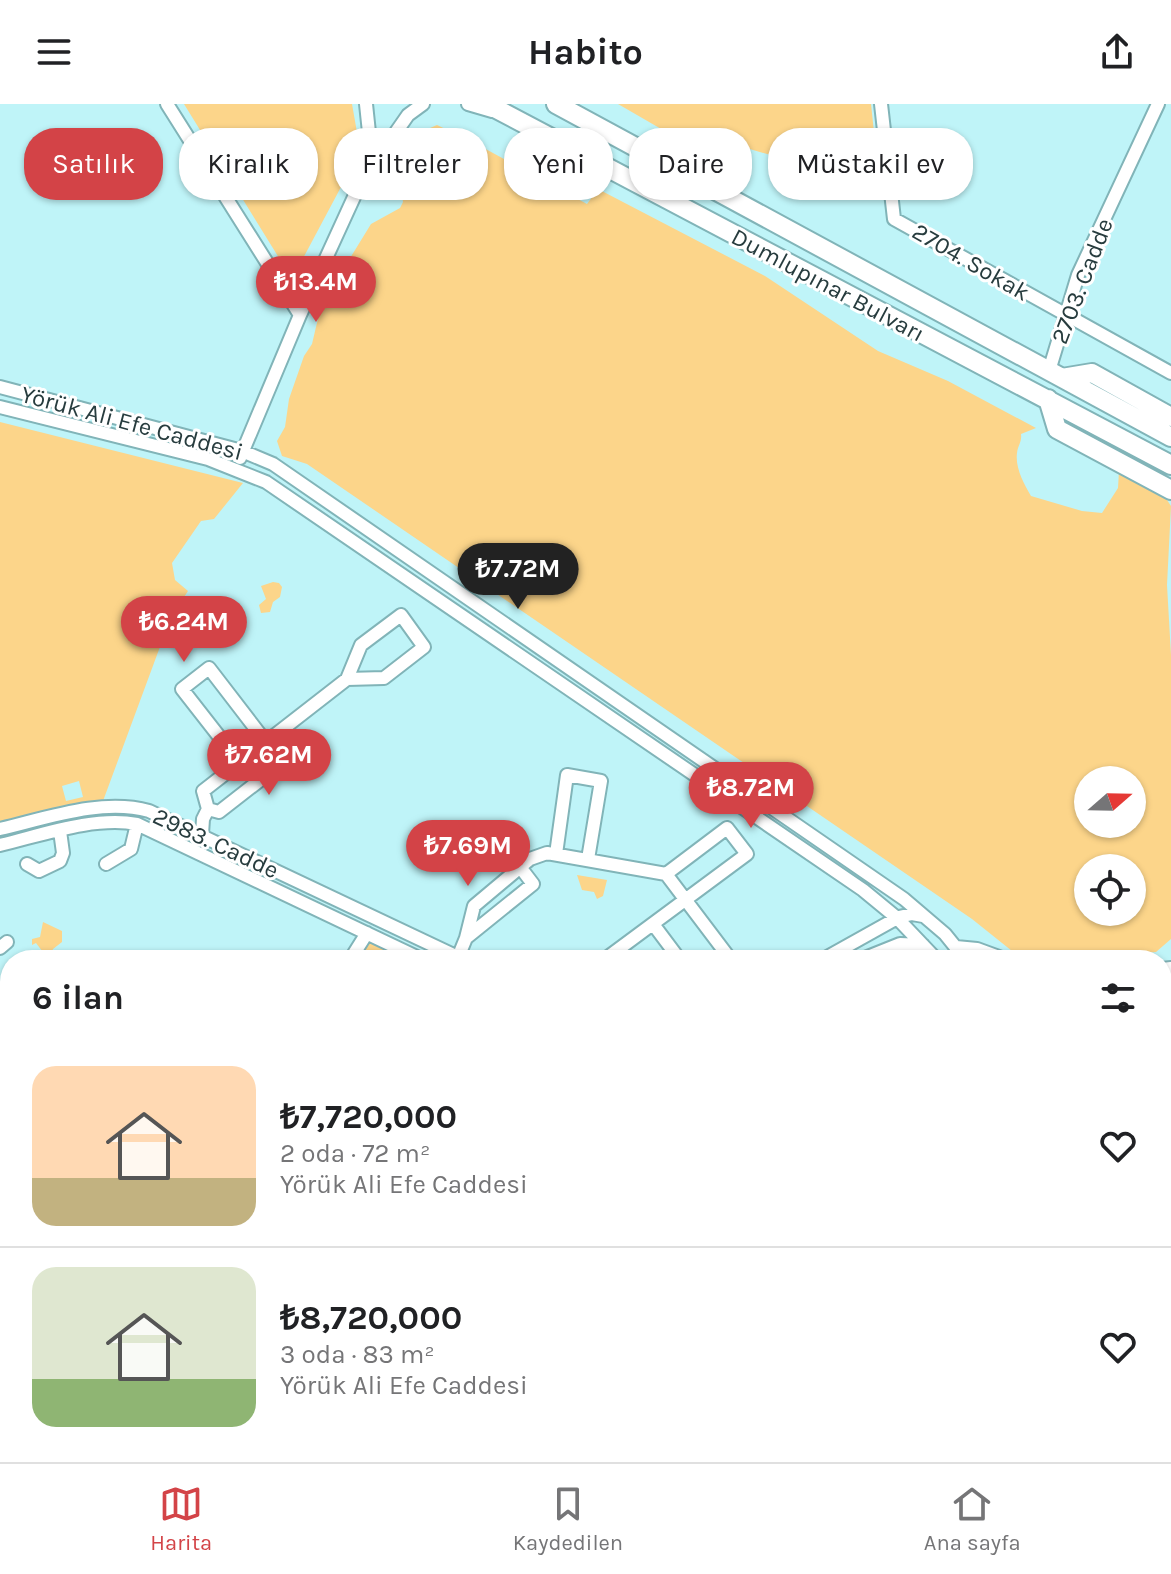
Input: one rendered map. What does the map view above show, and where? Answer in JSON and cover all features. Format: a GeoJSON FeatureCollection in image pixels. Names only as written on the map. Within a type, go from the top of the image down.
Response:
{"type":"FeatureCollection","features":[{"type":"Feature","properties":{"kind":"highway","name":"Dumlupınar Bulvarı"},"geometry":{"type":"LineString","coordinates":[[487,104],[1171,465]]}},
{"type":"Feature","properties":{"kind":"highway","name":"Dumlupınar Bulvarı"},"geometry":{"type":"LineString","coordinates":[[556,104],[1171,437]]}},
{"type":"Feature","properties":{"kind":"highway"},"geometry":{"type":"LineString","coordinates":[[1055,375],[1092,373],[1171,417]]}},
{"type":"Feature","properties":{"kind":"highway"},"geometry":{"type":"LineString","coordinates":[[1048,399],[1057,429],[1171,490]]}},
{"type":"Feature","properties":{"kind":"street"},"geometry":{"type":"LineString","coordinates":[[167,104],[300,315]]}},
{"type":"Feature","properties":{"kind":"street"},"geometry":{"type":"LineString","coordinates":[[366,104],[369,128]]}},
{"type":"Feature","properties":{"kind":"street"},"geometry":{"type":"LineString","coordinates":[[399,128],[408,115],[423,104]]}},
{"type":"Feature","properties":{"kind":"street"},"geometry":{"type":"LineString","coordinates":[[468,104],[512,117]]}},
{"type":"Feature","properties":{"kind":"street","name":"2704. Sokak"},"geometry":{"type":"LineString","coordinates":[[881,104],[894,219],[1064,315]]}},
{"type":"Feature","properties":{"kind":"street","name":"2703. Cadde"},"geometry":{"type":"LineString","coordinates":[[1055,375],[1064,315],[1078,275],[1158,104]]}},
{"type":"Feature","properties":{"kind":"street"},"geometry":{"type":"LineString","coordinates":[[238,469],[242,451],[353,200]]}},
{"type":"Feature","properties":{"kind":"street"},"geometry":{"type":"LineString","coordinates":[[1064,315],[1171,373]]}},
{"type":"Feature","properties":{"kind":"street","name":"Yörük Ali Efe Caddesi"},"geometry":{"type":"LineString","coordinates":[[0,387],[242,451],[283,470],[896,894],[929,919],[958,950]]}},
{"type":"Feature","properties":{"kind":"street","name":"Yörük Ali Efe Caddesi"},"geometry":{"type":"LineString","coordinates":[[0,407],[238,469],[271,485],[863,890],[897,918],[928,950]]}},
{"type":"Feature","properties":{"kind":"street"},"geometry":{"type":"LineString","coordinates":[[202,834],[203,819],[208,809],[203,791],[347,679],[361,645],[401,615],[424,647],[384,678],[347,679]]}},
{"type":"Feature","properties":{"kind":"street"},"geometry":{"type":"LineString","coordinates":[[208,809],[219,812],[282,763],[209,668],[182,689],[239,762]]}},
{"type":"Feature","properties":{"kind":"street"},"geometry":{"type":"LineString","coordinates":[[556,854],[567,775],[601,781],[588,859]]}},
{"type":"Feature","properties":{"kind":"street"},"geometry":{"type":"LineString","coordinates":[[106,864],[131,849],[131,823],[122,808]]}},
{"type":"Feature","properties":{"kind":"street","name":"2983. Cadde"},"geometry":{"type":"LineString","coordinates":[[0,829],[67,814],[122,808],[149,811],[441,950]]}},
{"type":"Feature","properties":{"kind":"street","name":"2983. Cadde"},"geometry":{"type":"LineString","coordinates":[[0,845],[60,831],[131,823],[402,950]]}},
{"type":"Feature","properties":{"kind":"street"},"geometry":{"type":"LineString","coordinates":[[618,950],[747,854],[727,828],[666,874]]}},
{"type":"Feature","properties":{"kind":"street"},"geometry":{"type":"LineString","coordinates":[[27,864],[39,871],[60,861],[63,853],[60,831]]}},
{"type":"Feature","properties":{"kind":"street"},"geometry":{"type":"LineString","coordinates":[[463,950],[474,906],[536,856],[556,854],[666,874],[724,950]]}},
{"type":"Feature","properties":{"kind":"street"},"geometry":{"type":"LineString","coordinates":[[466,938],[533,884],[520,867]]}},
{"type":"Feature","properties":{"kind":"street"},"geometry":{"type":"LineString","coordinates":[[840,950],[897,918],[914,914],[929,919]]}},
{"type":"Feature","properties":{"kind":"street"},"geometry":{"type":"LineString","coordinates":[[653,924],[672,950]]}},
{"type":"Feature","properties":{"kind":"street"},"geometry":{"type":"LineString","coordinates":[[356,950],[367,933]]}},
{"type":"Feature","properties":{"kind":"street"},"geometry":{"type":"LineString","coordinates":[[885,950],[915,942],[923,945]]}},
{"type":"Feature","properties":{"kind":"street"},"geometry":{"type":"LineString","coordinates":[[956,947],[981,950]]}},
{"type":"Feature","properties":{"kind":"shaded area"},"geometry":{"type":"Polygon","coordinates":[[[184,104],[352,104],[356,128],[334,128],[334,200],[292,279],[243,200],[318,200],[318,128],[199,128],[184,104]]]}},
{"type":"Feature","properties":{"kind":"shaded area"},"geometry":{"type":"Polygon","coordinates":[[[618,104],[871,104],[874,128],[768,128],[768,154],[752,150],[752,128],[659,128],[618,104]]]}},
{"type":"Feature","properties":{"kind":"shaded area"},"geometry":{"type":"Polygon","coordinates":[[[488,150],[504,159],[504,200],[580,200],[587,204],[590,200],[613,200],[613,197],[765,276],[878,351],[948,381],[1036,428],[1021,434],[1017,453],[1019,470],[1031,496],[1082,511],[1102,513],[1118,488],[1119,471],[1167,500],[1171,506],[1167,585],[1171,655],[1171,939],[1158,950],[1011,950],[972,919],[307,464],[282,456],[277,441],[285,427],[289,399],[304,356],[312,344],[320,310],[332,295],[344,268],[371,224],[400,208],[403,202],[488,200],[488,150]]]}},
{"type":"Feature","properties":{"kind":"shaded area"},"geometry":{"type":"Polygon","coordinates":[[[0,422],[243,483],[214,519],[201,521],[172,563],[175,580],[188,591],[171,617],[103,801],[0,823],[0,422]],[[79,781],[62,786],[66,801],[83,797],[79,781]]]}},
{"type":"Feature","properties":{"kind":"shaded area"},"geometry":{"type":"Polygon","coordinates":[[[273,582],[282,587],[280,597],[273,602],[270,612],[261,613],[259,605],[266,599],[261,586],[273,582]]]}},
{"type":"Feature","properties":{"kind":"shaded area"},"geometry":{"type":"Polygon","coordinates":[[[577,875],[607,880],[603,896],[597,899],[594,892],[582,890],[577,875]]]}},
{"type":"Feature","properties":{"kind":"shaded area"},"geometry":{"type":"Polygon","coordinates":[[[43,922],[62,931],[62,942],[53,950],[41,950],[36,943],[32,945],[32,939],[40,937],[43,922]]]}},
{"type":"Feature","properties":{"kind":"shaded area"},"geometry":{"type":"Polygon","coordinates":[[[367,933],[402,950],[356,950],[367,933]]]}}]}
